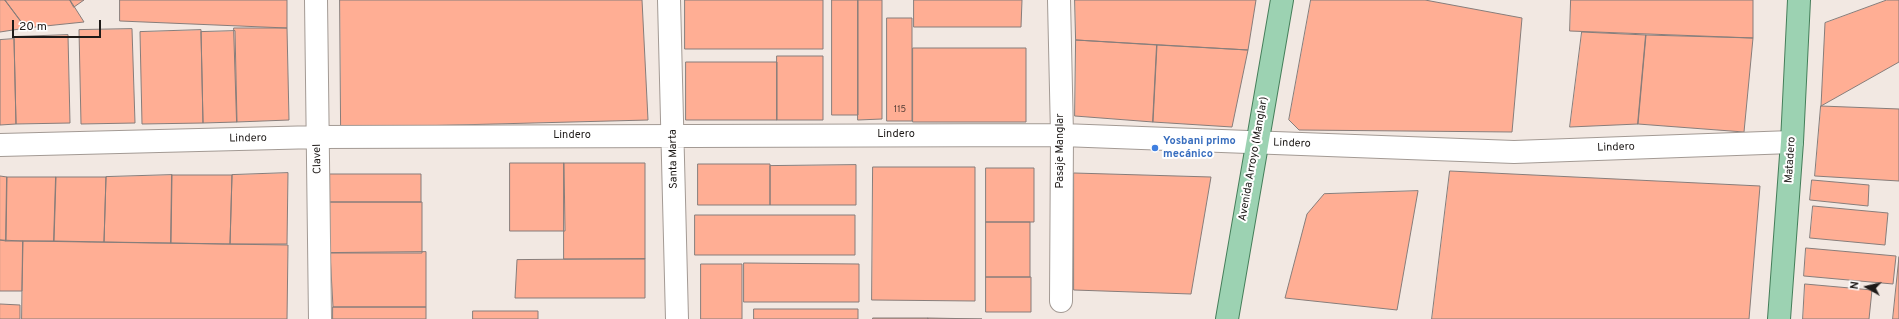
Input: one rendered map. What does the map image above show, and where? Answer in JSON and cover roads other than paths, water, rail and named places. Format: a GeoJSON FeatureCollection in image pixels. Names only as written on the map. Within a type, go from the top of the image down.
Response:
{"type":"FeatureCollection","features":[{"type":"Feature","properties":{"kind":"main road","name":"Avenida Arroyo (Manglar)"},"geometry":{"type":"LineString","coordinates":[[1227,319],[1282,0]]}},
{"type":"Feature","properties":{"kind":"main road","name":"Matadero"},"geometry":{"type":"LineString","coordinates":[[1779,319],[1792,142],[1799,0]]}},
{"type":"Feature","properties":{"kind":"street","name":"Clavel"},"geometry":{"type":"LineString","coordinates":[[316,0],[320,319]]}},
{"type":"Feature","properties":{"kind":"street","name":"Santa Marta"},"geometry":{"type":"LineString","coordinates":[[669,0],[677,319]]}},
{"type":"Feature","properties":{"kind":"street","name":"Pasaje Manglar"},"geometry":{"type":"LineString","coordinates":[[1058,0],[1062,135],[1061,301]]}},
{"type":"Feature","properties":{"kind":"street","name":"Lindero"},"geometry":{"type":"LineString","coordinates":[[0,145],[318,137],[1062,135],[1514,152],[1792,142]]}},
{"type":"Feature","properties":{"kind":"place","name":"Yosbani primo mecánico"},"geometry":{"type":"Point","coordinates":[1155,148]}}]}
